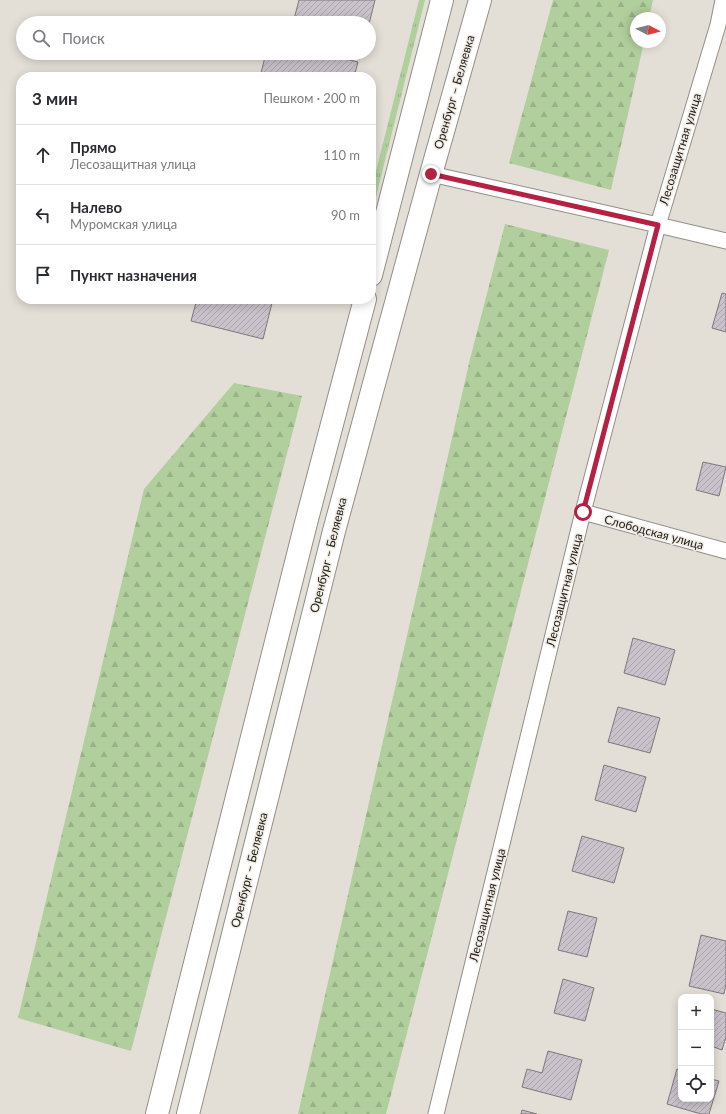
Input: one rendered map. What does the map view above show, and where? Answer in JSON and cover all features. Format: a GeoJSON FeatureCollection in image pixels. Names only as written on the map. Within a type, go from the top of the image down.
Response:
{"type":"FeatureCollection","features":[{"type":"Feature","properties":{"kind":"main road"},"geometry":{"type":"LineString","coordinates":[[376,256],[442,0]]}},
{"type":"Feature","properties":{"kind":"main road","name":"Оренбург – Беляевка"},"geometry":{"type":"LineString","coordinates":[[188,1114],[332,539],[480,0]]}},
{"type":"Feature","properties":{"kind":"main road"},"geometry":{"type":"LineString","coordinates":[[157,1114],[306,523],[364,304]]}},
{"type":"Feature","properties":{"kind":"street","name":"Лесозащитная улица"},"geometry":{"type":"LineString","coordinates":[[436,1114],[583,512],[658,225],[718,25],[723,0]]}},
{"type":"Feature","properties":{"kind":"street"},"geometry":{"type":"LineString","coordinates":[[431,174],[726,241]]}},
{"type":"Feature","properties":{"kind":"street","name":"Слободская улица"},"geometry":{"type":"LineString","coordinates":[[583,512],[726,551]]}},
{"type":"Feature","properties":{"kind":"green space"},"geometry":{"type":"Polygon","coordinates":[[[419,0],[425,0],[376,197],[376,171],[419,0]]]}},
{"type":"Feature","properties":{"kind":"green space"},"geometry":{"type":"Polygon","coordinates":[[[553,0],[653,0],[650,12],[630,12],[630,48],[643,48],[611,190],[509,163],[553,0]]]}},
{"type":"Feature","properties":{"kind":"green space"},"geometry":{"type":"Polygon","coordinates":[[[505,224],[609,250],[386,1114],[298,1114],[470,359],[505,224]]]}},
{"type":"Feature","properties":{"kind":"green space"},"geometry":{"type":"Polygon","coordinates":[[[234,383],[302,396],[131,1051],[18,1018],[144,489],[234,383]]]}},
{"type":"Feature","properties":{"kind":"building"},"geometry":{"type":"Polygon","coordinates":[[[299,0],[375,0],[371,16],[295,16],[299,0]]]}},
{"type":"Feature","properties":{"kind":"building"},"geometry":{"type":"Polygon","coordinates":[[[264,60],[350,60],[358,62],[355,72],[261,72],[264,60]]]}},
{"type":"Feature","properties":{"kind":"building"},"geometry":{"type":"Polygon","coordinates":[[[722,293],[726,294],[726,332],[712,328],[722,293]]]}},
{"type":"Feature","properties":{"kind":"building"},"geometry":{"type":"Polygon","coordinates":[[[196,304],[272,304],[263,339],[191,321],[196,304]]]}},
{"type":"Feature","properties":{"kind":"building"},"geometry":{"type":"Polygon","coordinates":[[[703,462],[726,467],[719,496],[696,490],[703,462]]]}},
{"type":"Feature","properties":{"kind":"building"},"geometry":{"type":"Polygon","coordinates":[[[633,638],[675,650],[665,685],[624,673],[633,638]]]}},
{"type":"Feature","properties":{"kind":"building"},"geometry":{"type":"Polygon","coordinates":[[[618,707],[660,718],[650,753],[608,742],[618,707]]]}},
{"type":"Feature","properties":{"kind":"building"},"geometry":{"type":"Polygon","coordinates":[[[604,765],[646,777],[636,812],[595,800],[604,765]]]}},
{"type":"Feature","properties":{"kind":"building"},"geometry":{"type":"Polygon","coordinates":[[[582,836],[624,848],[614,883],[572,871],[582,836]]]}},
{"type":"Feature","properties":{"kind":"building"},"geometry":{"type":"Polygon","coordinates":[[[568,911],[597,918],[587,957],[558,950],[568,911]]]}},
{"type":"Feature","properties":{"kind":"building"},"geometry":{"type":"Polygon","coordinates":[[[701,935],[726,941],[726,984],[724,994],[689,986],[701,935]]]}},
{"type":"Feature","properties":{"kind":"building"},"geometry":{"type":"Polygon","coordinates":[[[563,979],[594,988],[585,1021],[554,1013],[563,979]]]}},
{"type":"Feature","properties":{"kind":"building"},"geometry":{"type":"Polygon","coordinates":[[[714,1010],[726,1013],[726,1037],[722,1050],[714,1047],[714,1010]]]}},
{"type":"Feature","properties":{"kind":"building"},"geometry":{"type":"Polygon","coordinates":[[[548,1051],[582,1060],[571,1100],[522,1087],[527,1069],[542,1073],[548,1051]]]}},
{"type":"Feature","properties":{"kind":"building"},"geometry":{"type":"Polygon","coordinates":[[[677,1069],[678,1102],[713,1102],[709,1114],[701,1114],[667,1104],[677,1069]]]}},
{"type":"Feature","properties":{"kind":"building"},"geometry":{"type":"Polygon","coordinates":[[[714,1080],[719,1081],[714,1098],[714,1080]]]}},
{"type":"Feature","properties":{"kind":"building"},"geometry":{"type":"Polygon","coordinates":[[[522,1110],[537,1114],[521,1114],[522,1110]]]}},
{"type":"Feature","properties":{"kind":"route"},"geometry":{"type":"LineString","coordinates":[[431,174],[658,225],[583,512]]}}]}
